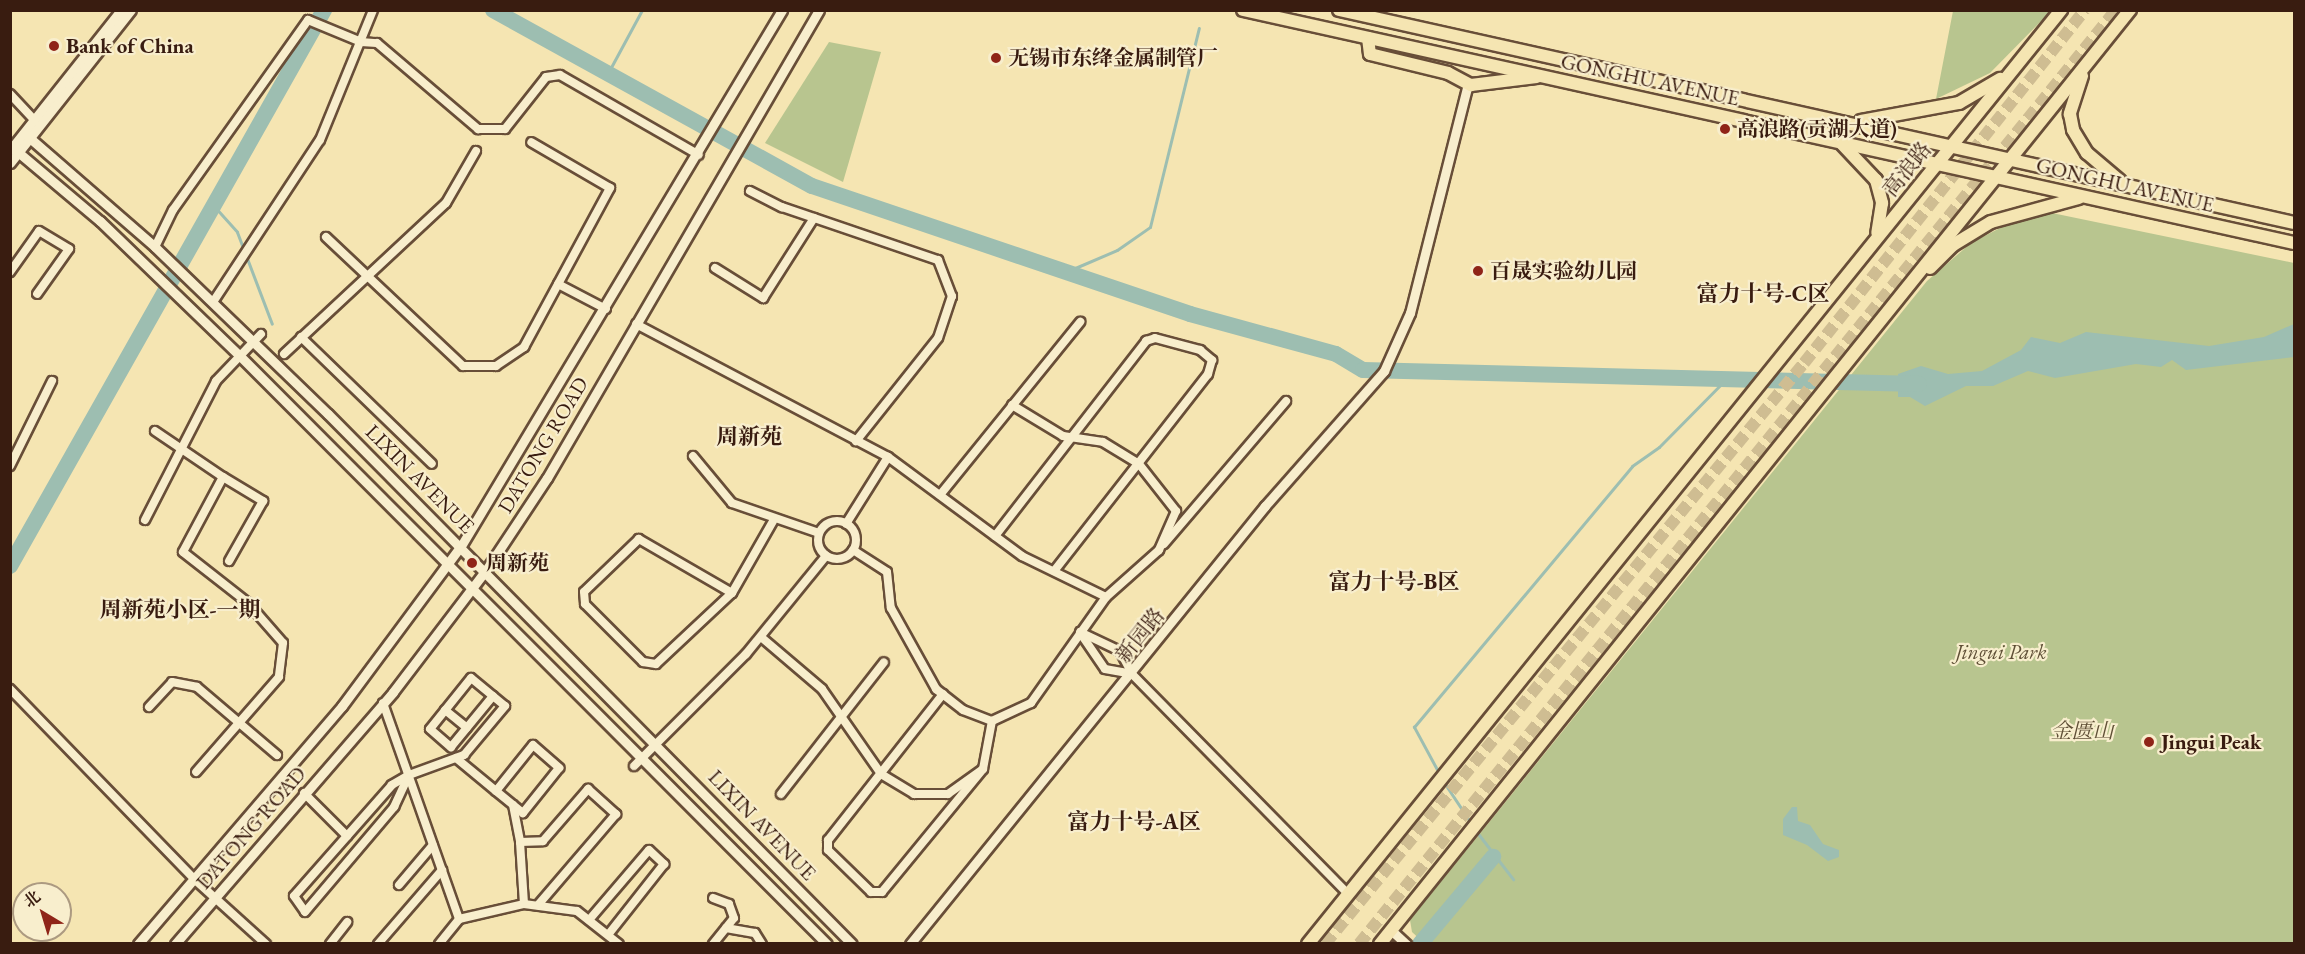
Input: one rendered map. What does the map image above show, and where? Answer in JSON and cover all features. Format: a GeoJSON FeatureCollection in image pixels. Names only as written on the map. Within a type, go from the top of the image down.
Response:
{"type":"FeatureCollection","features":[{"type":"Feature","properties":{"kind":"main road","name":"GONGHU AVENUE"},"geometry":{"type":"LineString","coordinates":[[1243,10],[2295,243]]}},
{"type":"Feature","properties":{"kind":"main road","name":"GONGHU AVENUE"},"geometry":{"type":"LineString","coordinates":[[1339,10],[2012,158],[2295,223]]}},
{"type":"Feature","properties":{"kind":"main road","name":"高浪路"},"geometry":{"type":"LineString","coordinates":[[1308,944],[1440,775],[1731,414],[1938,164],[2061,10]]}},
{"type":"Feature","properties":{"kind":"main road"},"geometry":{"type":"LineString","coordinates":[[1380,944],[1840,365],[1998,176],[2130,10]]}},
{"type":"Feature","properties":{"kind":"main road"},"geometry":{"type":"LineString","coordinates":[[1368,39],[1370,54],[1448,73],[1470,84],[1538,76]]}},
{"type":"Feature","properties":{"kind":"main road"},"geometry":{"type":"LineString","coordinates":[[1854,123],[1959,103],[2023,58]]}},
{"type":"Feature","properties":{"kind":"main road"},"geometry":{"type":"LineString","coordinates":[[2089,61],[2074,96],[2073,130],[2086,153],[2123,184]]}},
{"type":"Feature","properties":{"kind":"main road"},"geometry":{"type":"LineString","coordinates":[[1838,141],[1865,164],[1880,191],[1876,238]]}},
{"type":"Feature","properties":{"kind":"main road"},"geometry":{"type":"LineString","coordinates":[[1901,291],[1973,231],[2023,210],[2086,197]]}},
{"type":"Feature","properties":{"kind":"street"},"geometry":{"type":"LineString","coordinates":[[27,136],[34,120],[121,10]]}},
{"type":"Feature","properties":{"kind":"street"},"geometry":{"type":"LineString","coordinates":[[10,163],[14,150],[131,10]]}},
{"type":"Feature","properties":{"kind":"street"},"geometry":{"type":"LineString","coordinates":[[213,302],[320,140],[373,10]]}},
{"type":"Feature","properties":{"kind":"street","name":"DATONG ROAD"},"geometry":{"type":"LineString","coordinates":[[138,944],[342,706],[461,546],[701,152],[782,10]]}},
{"type":"Feature","properties":{"kind":"street","name":"DATONG ROAD"},"geometry":{"type":"LineString","coordinates":[[175,944],[214,896],[383,703],[486,570],[547,478],[819,10]]}},
{"type":"Feature","properties":{"kind":"street"},"geometry":{"type":"LineString","coordinates":[[155,247],[173,210],[308,20],[361,42],[377,43],[478,129],[505,129],[546,77],[560,75],[701,152]]}},
{"type":"Feature","properties":{"kind":"street","name":"新园路"},"geometry":{"type":"LineString","coordinates":[[915,944],[1133,675],[1265,506],[1370,393],[1398,351],[1470,84]]}},
{"type":"Feature","properties":{"kind":"street"},"geometry":{"type":"LineString","coordinates":[[10,94],[34,120]]}},
{"type":"Feature","properties":{"kind":"street","name":"LIXIN AVENUE"},"geometry":{"type":"LineString","coordinates":[[27,136],[155,247],[253,341],[659,744],[852,944]]}},
{"type":"Feature","properties":{"kind":"street"},"geometry":{"type":"LineString","coordinates":[[326,237],[463,366],[496,366],[524,347],[610,188],[531,142]]}},
{"type":"Feature","properties":{"kind":"street","name":"LIXIN AVENUE"},"geometry":{"type":"LineString","coordinates":[[14,150],[239,355],[645,759],[827,944]]}},
{"type":"Feature","properties":{"kind":"street"},"geometry":{"type":"LineString","coordinates":[[284,354],[446,203],[476,151]]}},
{"type":"Feature","properties":{"kind":"street"},"geometry":{"type":"LineString","coordinates":[[750,191],[814,218],[938,260],[952,296],[938,338],[856,441]]}},
{"type":"Feature","properties":{"kind":"street"},"geometry":{"type":"LineString","coordinates":[[715,268],[763,298],[814,218]]}},
{"type":"Feature","properties":{"kind":"street"},"geometry":{"type":"LineString","coordinates":[[10,272],[39,231],[69,249],[37,294]]}},
{"type":"Feature","properties":{"kind":"street"},"geometry":{"type":"LineString","coordinates":[[558,284],[606,309]]}},
{"type":"Feature","properties":{"kind":"street"},"geometry":{"type":"LineString","coordinates":[[940,495],[1080,322]]}},
{"type":"Feature","properties":{"kind":"street"},"geometry":{"type":"LineString","coordinates":[[636,324],[888,457],[995,536],[1054,572],[1106,597]]}},
{"type":"Feature","properties":{"kind":"street"},"geometry":{"type":"LineString","coordinates":[[145,520],[184,450],[216,381],[261,334]]}},
{"type":"Feature","properties":{"kind":"street"},"geometry":{"type":"LineString","coordinates":[[302,337],[432,464]]}},
{"type":"Feature","properties":{"kind":"street"},"geometry":{"type":"LineString","coordinates":[[995,536],[1074,437],[1146,341],[1155,338],[1200,350],[1212,360],[1208,374],[1054,572]]}},
{"type":"Feature","properties":{"kind":"street"},"geometry":{"type":"LineString","coordinates":[[10,465],[52,381]]}},
{"type":"Feature","properties":{"kind":"street"},"geometry":{"type":"LineString","coordinates":[[992,721],[1031,703],[1106,597],[1159,550],[1286,401]]}},
{"type":"Feature","properties":{"kind":"street"},"geometry":{"type":"LineString","coordinates":[[1012,405],[1030,420],[1074,437],[1103,442],[1139,464],[1176,510],[1159,550]]}},
{"type":"Feature","properties":{"kind":"street"},"geometry":{"type":"LineString","coordinates":[[155,431],[263,501],[229,561]]}},
{"type":"Feature","properties":{"kind":"street"},"geometry":{"type":"LineString","coordinates":[[693,456],[732,502],[773,521],[819,533]]}},
{"type":"Feature","properties":{"kind":"street"},"geometry":{"type":"LineString","coordinates":[[846,524],[888,457]]}},
{"type":"Feature","properties":{"kind":"street"},"geometry":{"type":"LineString","coordinates":[[196,772],[279,677],[283,643],[248,603],[183,552],[223,477]]}},
{"type":"Feature","properties":{"kind":"street"},"geometry":{"type":"LineString","coordinates":[[732,593],[639,539],[584,592],[585,603],[643,662],[656,664],[732,593],[773,521]]}},
{"type":"Feature","properties":{"kind":"street"},"geometry":{"type":"LineString","coordinates":[[819,533],[827,524],[846,524],[854,533],[853,550]]}},
{"type":"Feature","properties":{"kind":"street"},"geometry":{"type":"LineString","coordinates":[[819,533],[826,556]]}},
{"type":"Feature","properties":{"kind":"street"},"geometry":{"type":"LineString","coordinates":[[826,556],[837,559],[853,550]]}},
{"type":"Feature","properties":{"kind":"street"},"geometry":{"type":"LineString","coordinates":[[853,550],[887,572],[891,608],[899,627],[943,694],[992,721]]}},
{"type":"Feature","properties":{"kind":"street"},"geometry":{"type":"LineString","coordinates":[[634,766],[645,759],[761,637],[826,556]]}},
{"type":"Feature","properties":{"kind":"street"},"geometry":{"type":"LineString","coordinates":[[1080,632],[1105,669],[1133,675]]}},
{"type":"Feature","properties":{"kind":"street"},"geometry":{"type":"LineString","coordinates":[[1080,632],[1120,651],[1133,675],[1347,893]]}},
{"type":"Feature","properties":{"kind":"street"},"geometry":{"type":"LineString","coordinates":[[761,637],[822,689],[841,720],[881,774],[914,794],[948,794],[983,769]]}},
{"type":"Feature","properties":{"kind":"street"},"geometry":{"type":"LineString","coordinates":[[781,794],[884,662]]}},
{"type":"Feature","properties":{"kind":"street","name":"新园路"},"geometry":{"type":"LineString","coordinates":[[910,944],[1133,675]]}},
{"type":"Feature","properties":{"kind":"street"},"geometry":{"type":"LineString","coordinates":[[409,775],[394,807],[305,912],[294,896],[392,785],[409,775],[456,758],[505,706],[493,696],[471,678],[430,729],[451,747],[493,696]]}},
{"type":"Feature","properties":{"kind":"street"},"geometry":{"type":"LineString","coordinates":[[149,708],[172,682],[197,687],[277,755]]}},
{"type":"Feature","properties":{"kind":"street"},"geometry":{"type":"LineString","coordinates":[[10,689],[194,879],[266,944]]}},
{"type":"Feature","properties":{"kind":"street"},"geometry":{"type":"LineString","coordinates":[[943,694],[828,840],[828,849],[871,892],[882,892],[983,769],[992,721]]}},
{"type":"Feature","properties":{"kind":"street"},"geometry":{"type":"LineString","coordinates":[[383,703],[459,919]]}},
{"type":"Feature","properties":{"kind":"street"},"geometry":{"type":"LineString","coordinates":[[445,710],[467,728]]}},
{"type":"Feature","properties":{"kind":"street"},"geometry":{"type":"LineString","coordinates":[[456,758],[496,791],[513,805],[523,813],[559,768],[533,745],[496,791]]}},
{"type":"Feature","properties":{"kind":"street"},"geometry":{"type":"LineString","coordinates":[[520,842],[543,842],[588,789],[616,814],[538,905]]}},
{"type":"Feature","properties":{"kind":"street"},"geometry":{"type":"LineString","coordinates":[[304,794],[347,836]]}},
{"type":"Feature","properties":{"kind":"street"},"geometry":{"type":"LineString","coordinates":[[513,805],[520,842],[524,903]]}},
{"type":"Feature","properties":{"kind":"street"},"geometry":{"type":"LineString","coordinates":[[399,885],[434,845]]}},
{"type":"Feature","properties":{"kind":"street"},"geometry":{"type":"LineString","coordinates":[[589,920],[649,850],[664,864],[608,935]]}},
{"type":"Feature","properties":{"kind":"street"},"geometry":{"type":"LineString","coordinates":[[378,944],[442,870]]}},
{"type":"Feature","properties":{"kind":"street"},"geometry":{"type":"LineString","coordinates":[[713,898],[729,904],[734,918],[713,944]]}},
{"type":"Feature","properties":{"kind":"street"},"geometry":{"type":"LineString","coordinates":[[439,944],[459,919],[524,903],[577,911],[619,944]]}},
{"type":"Feature","properties":{"kind":"street"},"geometry":{"type":"LineString","coordinates":[[330,944],[346,922]]}},
{"type":"Feature","properties":{"kind":"street"},"geometry":{"type":"LineString","coordinates":[[726,928],[755,933],[762,944]]}},
{"type":"Feature","properties":{"kind":"street"},"geometry":{"type":"LineString","coordinates":[[1389,944],[1390,930]]}},
{"type":"Feature","properties":{"kind":"street"},"geometry":{"type":"LineString","coordinates":[[1390,930],[1406,944]]}},
{"type":"Feature","properties":{"kind":"green space"},"geometry":{"type":"Polygon","coordinates":[[[1953,10],[2051,11],[1990,73],[1936,99],[1953,10]]]}},
{"type":"Feature","properties":{"kind":"green space"},"geometry":{"type":"Polygon","coordinates":[[[829,42],[881,52],[843,182],[765,143],[829,42]]]}},
{"type":"Feature","properties":{"kind":"green space","name":"Jingui Park"},"geometry":{"type":"Polygon","coordinates":[[[2052,213],[2294,263],[2294,943],[1425,944],[1412,932],[1410,920],[1927,281],[1971,243],[2002,227],[2052,213]]]}},
{"type":"Feature","properties":{"kind":"shaded area"},"geometry":{"type":"Polygon","coordinates":[[[2294,324],[2294,357],[2186,370],[2172,360],[2161,367],[2136,364],[2055,378],[2028,371],[1993,386],[1966,386],[1925,406],[1910,397],[1898,397],[1898,374],[1921,366],[1948,374],[1982,371],[2021,350],[2031,337],[2060,343],[2086,332],[2209,346],[2264,337],[2294,324]]]}},
{"type":"Feature","properties":{"kind":"shaded area"},"geometry":{"type":"Polygon","coordinates":[[[1792,807],[1797,807],[1798,821],[1810,825],[1823,844],[1839,850],[1839,857],[1828,861],[1807,845],[1783,835],[1783,819],[1792,807]]]}},
{"type":"Feature","properties":{"kind":"waterway"},"geometry":{"type":"LineString","coordinates":[[10,566],[324,10]]}},
{"type":"Feature","properties":{"kind":"waterway"},"geometry":{"type":"LineString","coordinates":[[493,10],[812,186],[1190,314],[1336,354],[1363,370],[1919,384]]}},
{"type":"Feature","properties":{"kind":"waterway"},"geometry":{"type":"LineString","coordinates":[[609,71],[642,10]]}},
{"type":"Feature","properties":{"kind":"waterway"},"geometry":{"type":"LineString","coordinates":[[1068,271],[1117,250],[1150,227],[1199,28]]}},
{"type":"Feature","properties":{"kind":"waterway"},"geometry":{"type":"LineString","coordinates":[[213,205],[237,232],[272,324]]}},
{"type":"Feature","properties":{"kind":"waterway"},"geometry":{"type":"LineString","coordinates":[[1440,775],[1414,727],[1632,466],[1659,447],[1727,378]]}},
{"type":"Feature","properties":{"kind":"waterway"},"geometry":{"type":"LineString","coordinates":[[1443,781],[1471,823]]}},
{"type":"Feature","properties":{"kind":"waterway"},"geometry":{"type":"LineString","coordinates":[[1476,831],[1513,879]]}},
{"type":"Feature","properties":{"kind":"waterway"},"geometry":{"type":"LineString","coordinates":[[1420,944],[1493,857]]}},
{"type":"Feature","properties":{"kind":"tunnel"},"geometry":{"type":"LineString","coordinates":[[1325,944],[1804,363],[2085,10]]}},
{"type":"Feature","properties":{"kind":"tunnel"},"geometry":{"type":"LineString","coordinates":[[1359,944],[2116,10]]}},
{"type":"Feature","properties":{"kind":"place","name":"Bank of China"},"geometry":{"type":"Point","coordinates":[54,46]}},
{"type":"Feature","properties":{"kind":"place","name":"无锡市东绛金属制管厂"},"geometry":{"type":"Point","coordinates":[996,58]}},
{"type":"Feature","properties":{"kind":"place","name":"高浪路(贡湖大道)"},"geometry":{"type":"Point","coordinates":[1725,129]}},
{"type":"Feature","properties":{"kind":"place","name":"百晟实验幼儿园"},"geometry":{"type":"Point","coordinates":[1478,271]}},
{"type":"Feature","properties":{"kind":"place","name":"周新苑"},"geometry":{"type":"Point","coordinates":[472,563]}},
{"type":"Feature","properties":{"kind":"place","name":"Jingui Peak"},"geometry":{"type":"Point","coordinates":[2149,742]}},
{"type":"Feature","properties":{"kind":"district","name":"富力十号-C区"},"geometry":{"type":"Point","coordinates":[1763,294]}},
{"type":"Feature","properties":{"kind":"district","name":"周新苑"},"geometry":{"type":"Point","coordinates":[749,437]}},
{"type":"Feature","properties":{"kind":"district","name":"富力十号-B区"},"geometry":{"type":"Point","coordinates":[1394,582]}},
{"type":"Feature","properties":{"kind":"district","name":"周新苑小区-一期"},"geometry":{"type":"Point","coordinates":[180,610]}},
{"type":"Feature","properties":{"kind":"district","name":"富力十号-A区"},"geometry":{"type":"Point","coordinates":[1134,822]}},
{"type":"Feature","properties":{"kind":"park label","name":"金匮山"},"geometry":{"type":"Point","coordinates":[2082,731]}}]}
